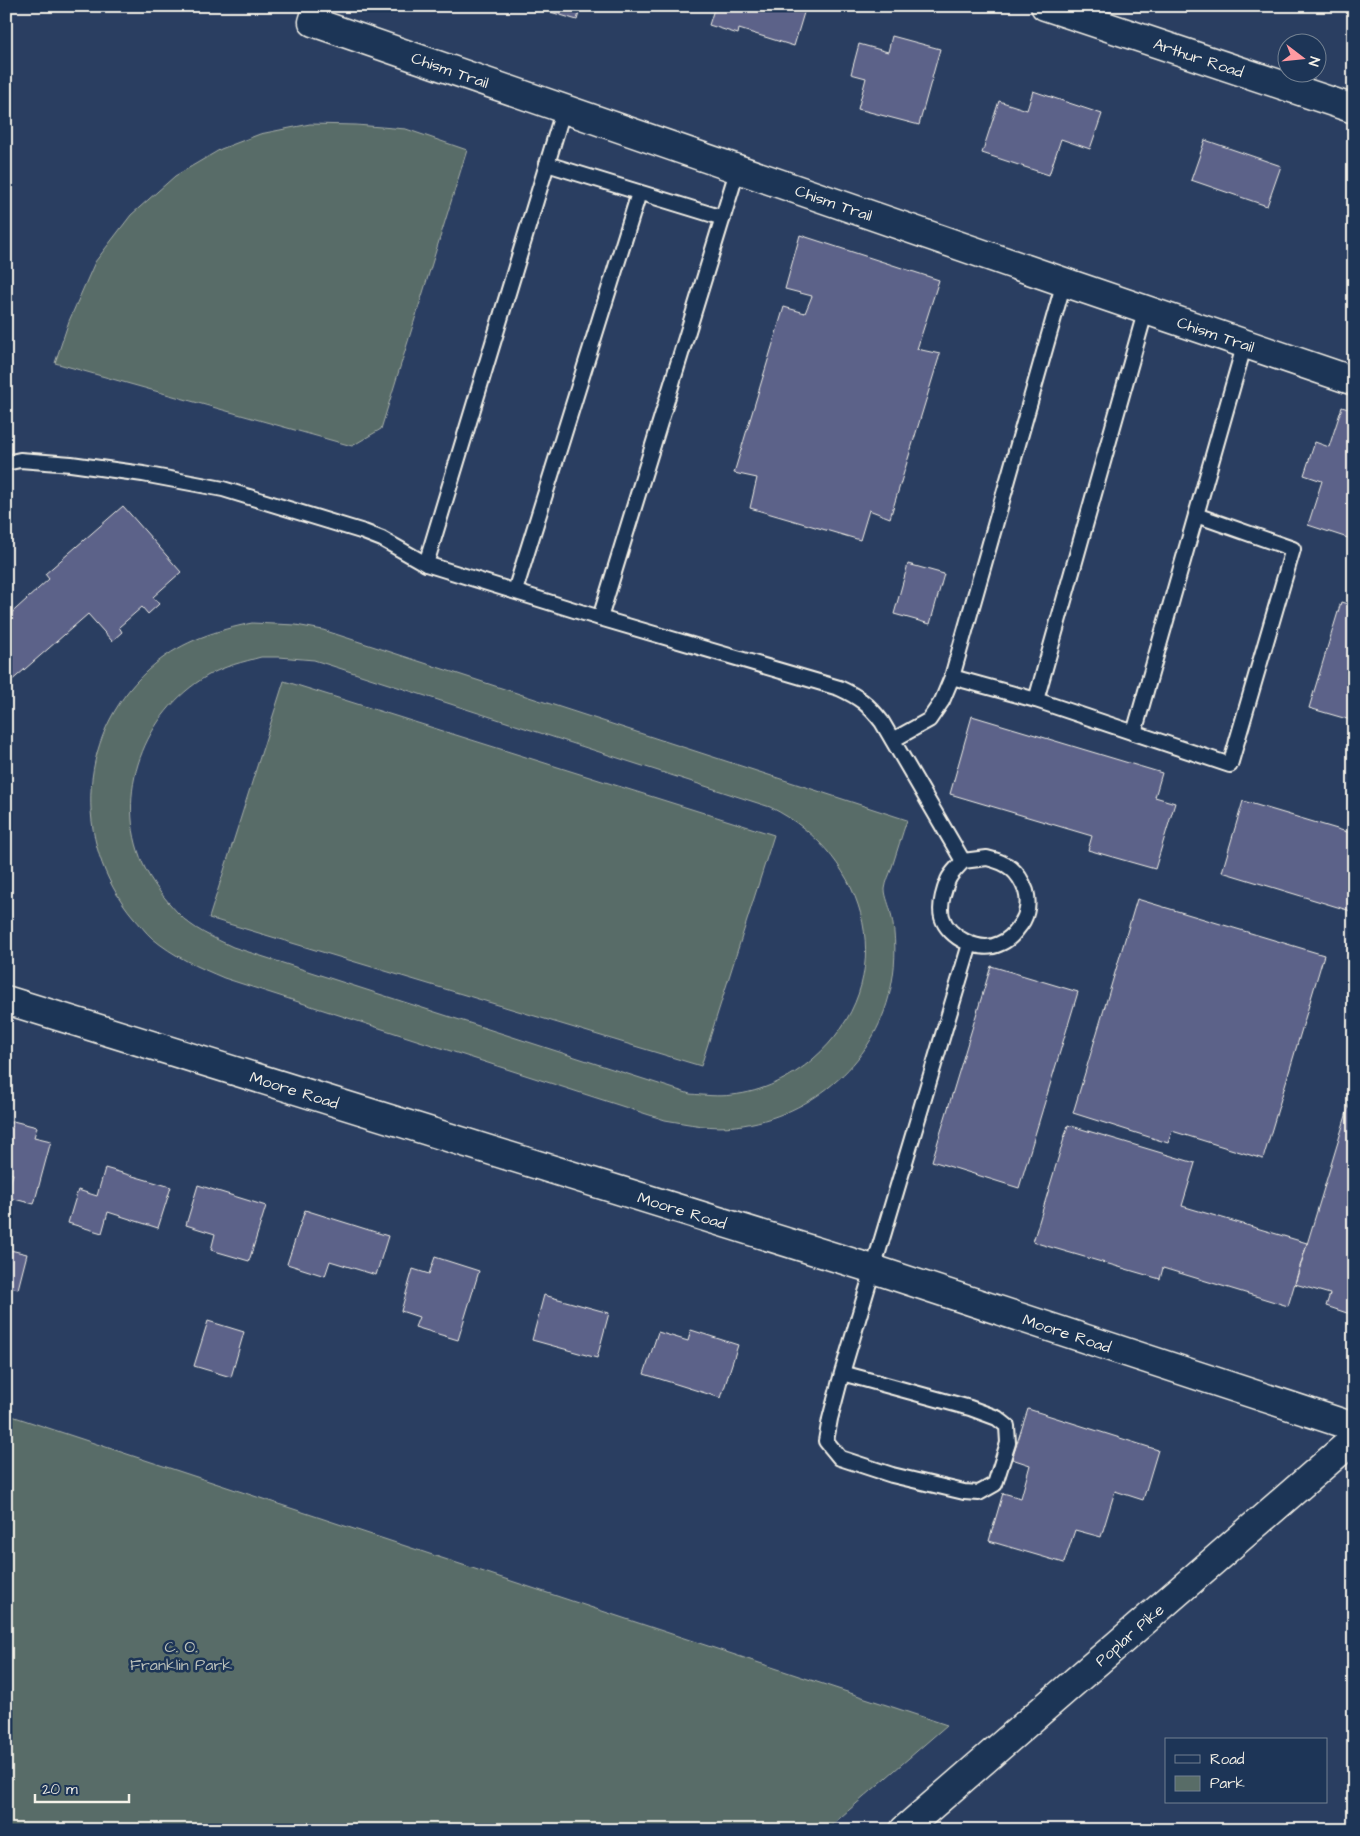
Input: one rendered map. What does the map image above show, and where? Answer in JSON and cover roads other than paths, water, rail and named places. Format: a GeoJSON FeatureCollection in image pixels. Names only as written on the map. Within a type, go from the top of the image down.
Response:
{"type":"FeatureCollection","features":[{"type":"Feature","properties":{"kind":"street","name":"Arthur Road"},"geometry":{"type":"LineString","coordinates":[[1045,6],[1354,109]]}},
{"type":"Feature","properties":{"kind":"street","name":"Chism Trail"},"geometry":{"type":"LineString","coordinates":[[315,14],[564,108],[1064,282],[1354,380]]}},
{"type":"Feature","properties":{"kind":"street","name":"Moore Road"},"geometry":{"type":"LineString","coordinates":[[6,1000],[873,1268],[1354,1427]]}},
{"type":"Feature","properties":{"kind":"street","name":"Poplar Pike"},"geometry":{"type":"LineString","coordinates":[[904,1830],[1354,1439]]}},
{"type":"Feature","properties":{"kind":"lane"},"geometry":{"type":"LineString","coordinates":[[426,564],[564,108]]}},
{"type":"Feature","properties":{"kind":"lane"},"geometry":{"type":"LineString","coordinates":[[547,164],[723,218]]}},
{"type":"Feature","properties":{"kind":"lane"},"geometry":{"type":"LineString","coordinates":[[600,618],[738,168]]}},
{"type":"Feature","properties":{"kind":"lane"},"geometry":{"type":"LineString","coordinates":[[515,591],[639,193]]}},
{"type":"Feature","properties":{"kind":"lane"},"geometry":{"type":"LineString","coordinates":[[893,740],[929,720],[942,701],[952,678],[1064,282]]}},
{"type":"Feature","properties":{"kind":"lane"},"geometry":{"type":"LineString","coordinates":[[1036,700],[1146,309]]}},
{"type":"Feature","properties":{"kind":"lane"},"geometry":{"type":"LineString","coordinates":[[1134,733],[1245,343]]}},
{"type":"Feature","properties":{"kind":"lane"},"geometry":{"type":"LineString","coordinates":[[6,463],[20,460],[71,464],[143,474],[223,489],[364,532],[382,539],[426,564],[600,618],[839,688],[869,705],[882,722],[962,862]]}},
{"type":"Feature","properties":{"kind":"lane"},"geometry":{"type":"LineString","coordinates":[[952,678],[1036,700],[1230,765],[1293,549],[1196,515]]}},
{"type":"Feature","properties":{"kind":"lane"},"geometry":{"type":"LineString","coordinates":[[987,858],[1005,862],[1021,878],[1028,898],[1025,918],[1013,936],[998,945],[983,946],[970,944],[951,932],[942,917],[942,898],[948,878],[962,862],[987,858]]}},
{"type":"Feature","properties":{"kind":"lane"},"geometry":{"type":"LineString","coordinates":[[842,1373],[970,1408],[997,1418],[1007,1426],[1008,1444],[995,1484],[979,1493],[964,1492],[892,1475],[840,1458],[826,1441],[842,1373],[970,944]]}},
{"type":"Feature","properties":{"kind":"park label","name":"C. O. Franklin Park"},"geometry":{"type":"Point","coordinates":[181,1655]}}]}
